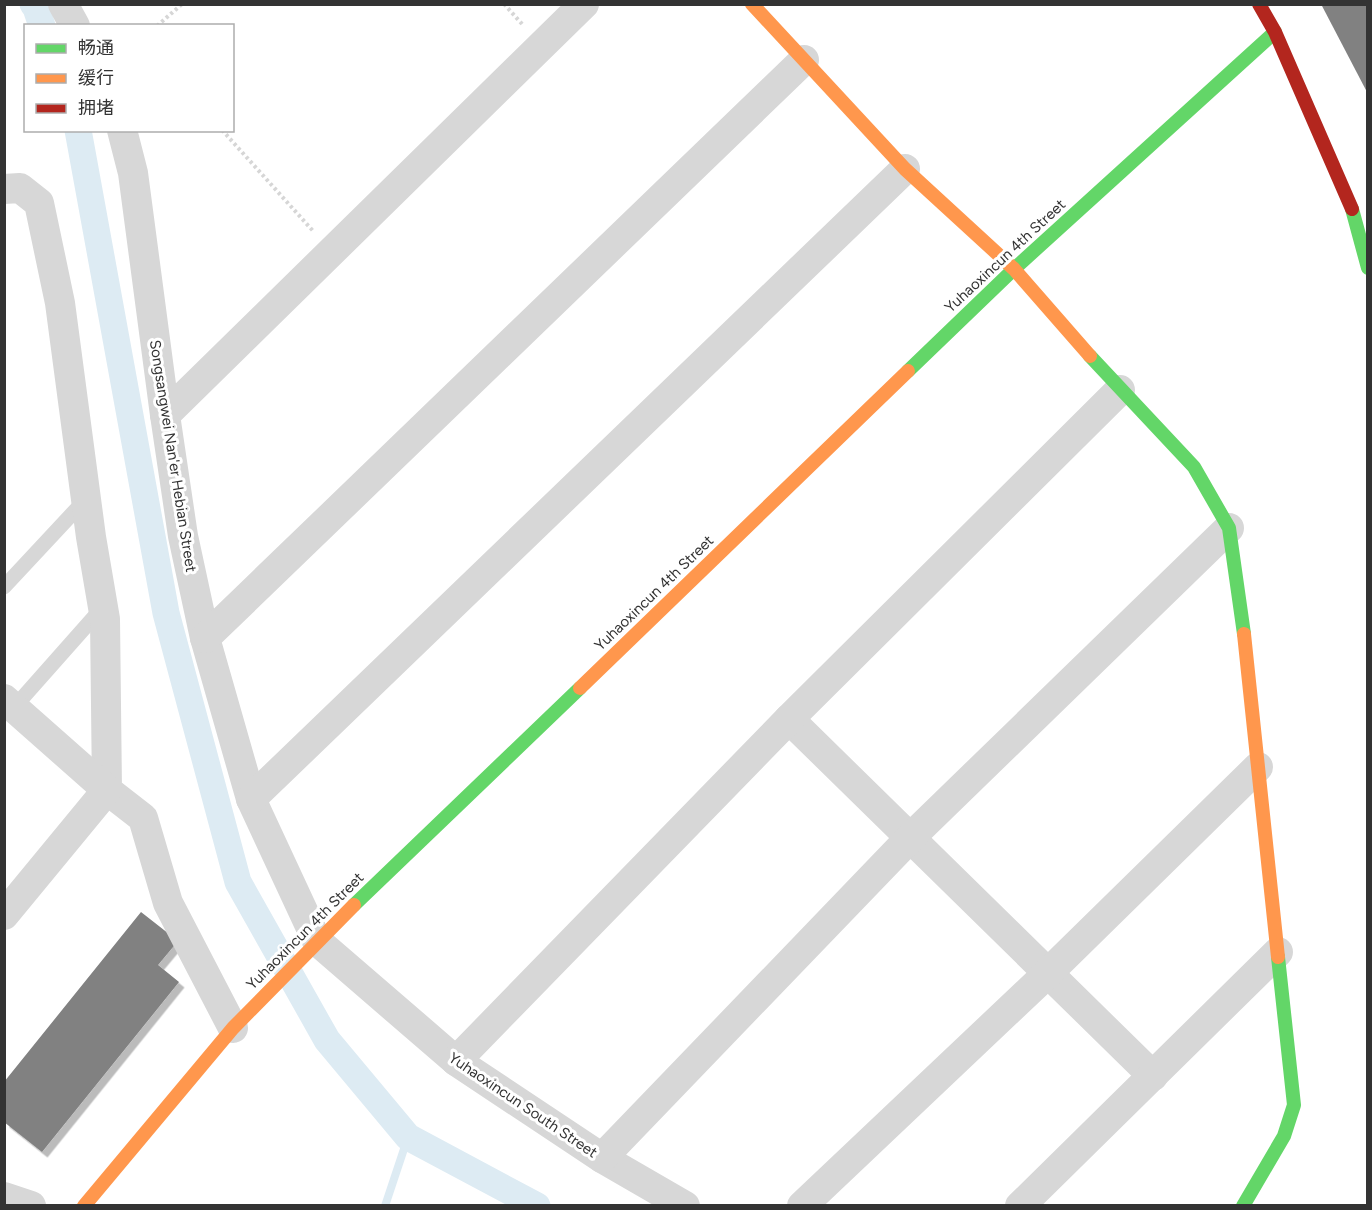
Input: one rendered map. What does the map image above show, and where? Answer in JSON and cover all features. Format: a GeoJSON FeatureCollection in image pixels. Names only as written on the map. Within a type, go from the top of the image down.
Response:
{"type":"FeatureCollection","features":[{"type":"Feature","properties":{"kind":"street"},"geometry":{"type":"LineString","coordinates":[[63,4],[74,24]]}},
{"type":"Feature","properties":{"kind":"street"},"geometry":{"type":"LineString","coordinates":[[165,415],[584,4]]}},
{"type":"Feature","properties":{"kind":"street"},"geometry":{"type":"LineString","coordinates":[[752,4],[905,169],[1014,269],[1120,390],[1194,467],[1229,528],[1239,590],[1294,1105],[1284,1136],[1243,1206]]}},
{"type":"Feature","properties":{"kind":"street"},"geometry":{"type":"LineString","coordinates":[[1259,4],[1275,32],[1352,209],[1368,268]]}},
{"type":"Feature","properties":{"kind":"street","name":"Yuhaoxincun 4th Street"},"geometry":{"type":"LineString","coordinates":[[84,1206],[233,1028],[317,941],[1014,269],[1275,32]]}},
{"type":"Feature","properties":{"kind":"street"},"geometry":{"type":"LineString","coordinates":[[205,638],[804,60]]}},
{"type":"Feature","properties":{"kind":"street","name":"Songsangwei Nan'er Hebian Street"},"geometry":{"type":"LineString","coordinates":[[123,132],[134,173],[183,536],[205,638],[250,800],[317,941]]}},
{"type":"Feature","properties":{"kind":"street"},"geometry":{"type":"LineString","coordinates":[[250,800],[905,169]]}},
{"type":"Feature","properties":{"kind":"street"},"geometry":{"type":"LineString","coordinates":[[4,189],[20,188],[39,203],[60,303],[86,499],[105,619],[107,790],[4,915]]}},
{"type":"Feature","properties":{"kind":"street"},"geometry":{"type":"LineString","coordinates":[[1352,209],[1368,215]]}},
{"type":"Feature","properties":{"kind":"street"},"geometry":{"type":"LineString","coordinates":[[456,1061],[789,719],[1120,390]]}},
{"type":"Feature","properties":{"kind":"street"},"geometry":{"type":"LineString","coordinates":[[602,1158],[910,838],[1229,528]]}},
{"type":"Feature","properties":{"kind":"street"},"geometry":{"type":"LineString","coordinates":[[8,708],[143,818],[168,903],[233,1028]]}},
{"type":"Feature","properties":{"kind":"street"},"geometry":{"type":"LineString","coordinates":[[789,719],[1153,1076]]}},
{"type":"Feature","properties":{"kind":"street"},"geometry":{"type":"LineString","coordinates":[[802,1206],[1048,973],[1258,767]]}},
{"type":"Feature","properties":{"kind":"street","name":"Yuhaoxincun South Street"},"geometry":{"type":"LineString","coordinates":[[317,941],[456,1061],[602,1158],[685,1206]]}},
{"type":"Feature","properties":{"kind":"street"},"geometry":{"type":"LineString","coordinates":[[1020,1206],[1278,952]]}},
{"type":"Feature","properties":{"kind":"street"},"geometry":{"type":"LineString","coordinates":[[4,1197],[31,1206]]}},
{"type":"Feature","properties":{"kind":"lane"},"geometry":{"type":"LineString","coordinates":[[4,587],[86,499]]}},
{"type":"Feature","properties":{"kind":"lane"},"geometry":{"type":"LineString","coordinates":[[8,708],[103,607]]}},
{"type":"Feature","properties":{"kind":"path"},"geometry":{"type":"LineString","coordinates":[[159,24],[182,4]]}},
{"type":"Feature","properties":{"kind":"path"},"geometry":{"type":"LineString","coordinates":[[224,132],[332,251]]}},
{"type":"Feature","properties":{"kind":"building"},"geometry":{"type":"Polygon","coordinates":[[[1321,4],[1368,4],[1368,94],[1321,4]]]}},
{"type":"Feature","properties":{"kind":"building"},"geometry":{"type":"Polygon","coordinates":[[[141,912],[178,941],[158,965],[179,982],[42,1152],[4,1122],[4,1082],[141,912]]]}},
{"type":"Feature","properties":{"kind":"waterway"},"geometry":{"type":"LineString","coordinates":[[33,4],[41,24]]}},
{"type":"Feature","properties":{"kind":"waterway"},"geometry":{"type":"LineString","coordinates":[[78,132],[166,613],[238,882],[327,1040],[408,1137],[537,1206]]}},
{"type":"Feature","properties":{"kind":"waterway"},"geometry":{"type":"LineString","coordinates":[[385,1206],[408,1137]]}},
{"type":"Feature","properties":{"kind":"traffic: fast"},"geometry":{"type":"LineString","coordinates":[[908,371],[1014,269],[1275,32]]}},
{"type":"Feature","properties":{"kind":"traffic: fast"},"geometry":{"type":"LineString","coordinates":[[1352,209],[1368,268]]}},
{"type":"Feature","properties":{"kind":"traffic: fast"},"geometry":{"type":"LineString","coordinates":[[1090,356],[1194,467],[1229,528],[1244,634]]}},
{"type":"Feature","properties":{"kind":"traffic: fast"},"geometry":{"type":"LineString","coordinates":[[354,905],[580,688]]}},
{"type":"Feature","properties":{"kind":"traffic: fast"},"geometry":{"type":"LineString","coordinates":[[1243,1206],[1284,1136],[1294,1105],[1278,957]]}},
{"type":"Feature","properties":{"kind":"traffic: slow"},"geometry":{"type":"LineString","coordinates":[[752,4],[905,169],[1014,269],[1090,356]]}},
{"type":"Feature","properties":{"kind":"traffic: slow"},"geometry":{"type":"LineString","coordinates":[[580,688],[908,371]]}},
{"type":"Feature","properties":{"kind":"traffic: slow"},"geometry":{"type":"LineString","coordinates":[[1244,634],[1278,957]]}},
{"type":"Feature","properties":{"kind":"traffic: slow"},"geometry":{"type":"LineString","coordinates":[[84,1206],[233,1028],[354,905]]}},
{"type":"Feature","properties":{"kind":"traffic: jam"},"geometry":{"type":"LineString","coordinates":[[1259,4],[1275,32],[1352,209]]}}]}
